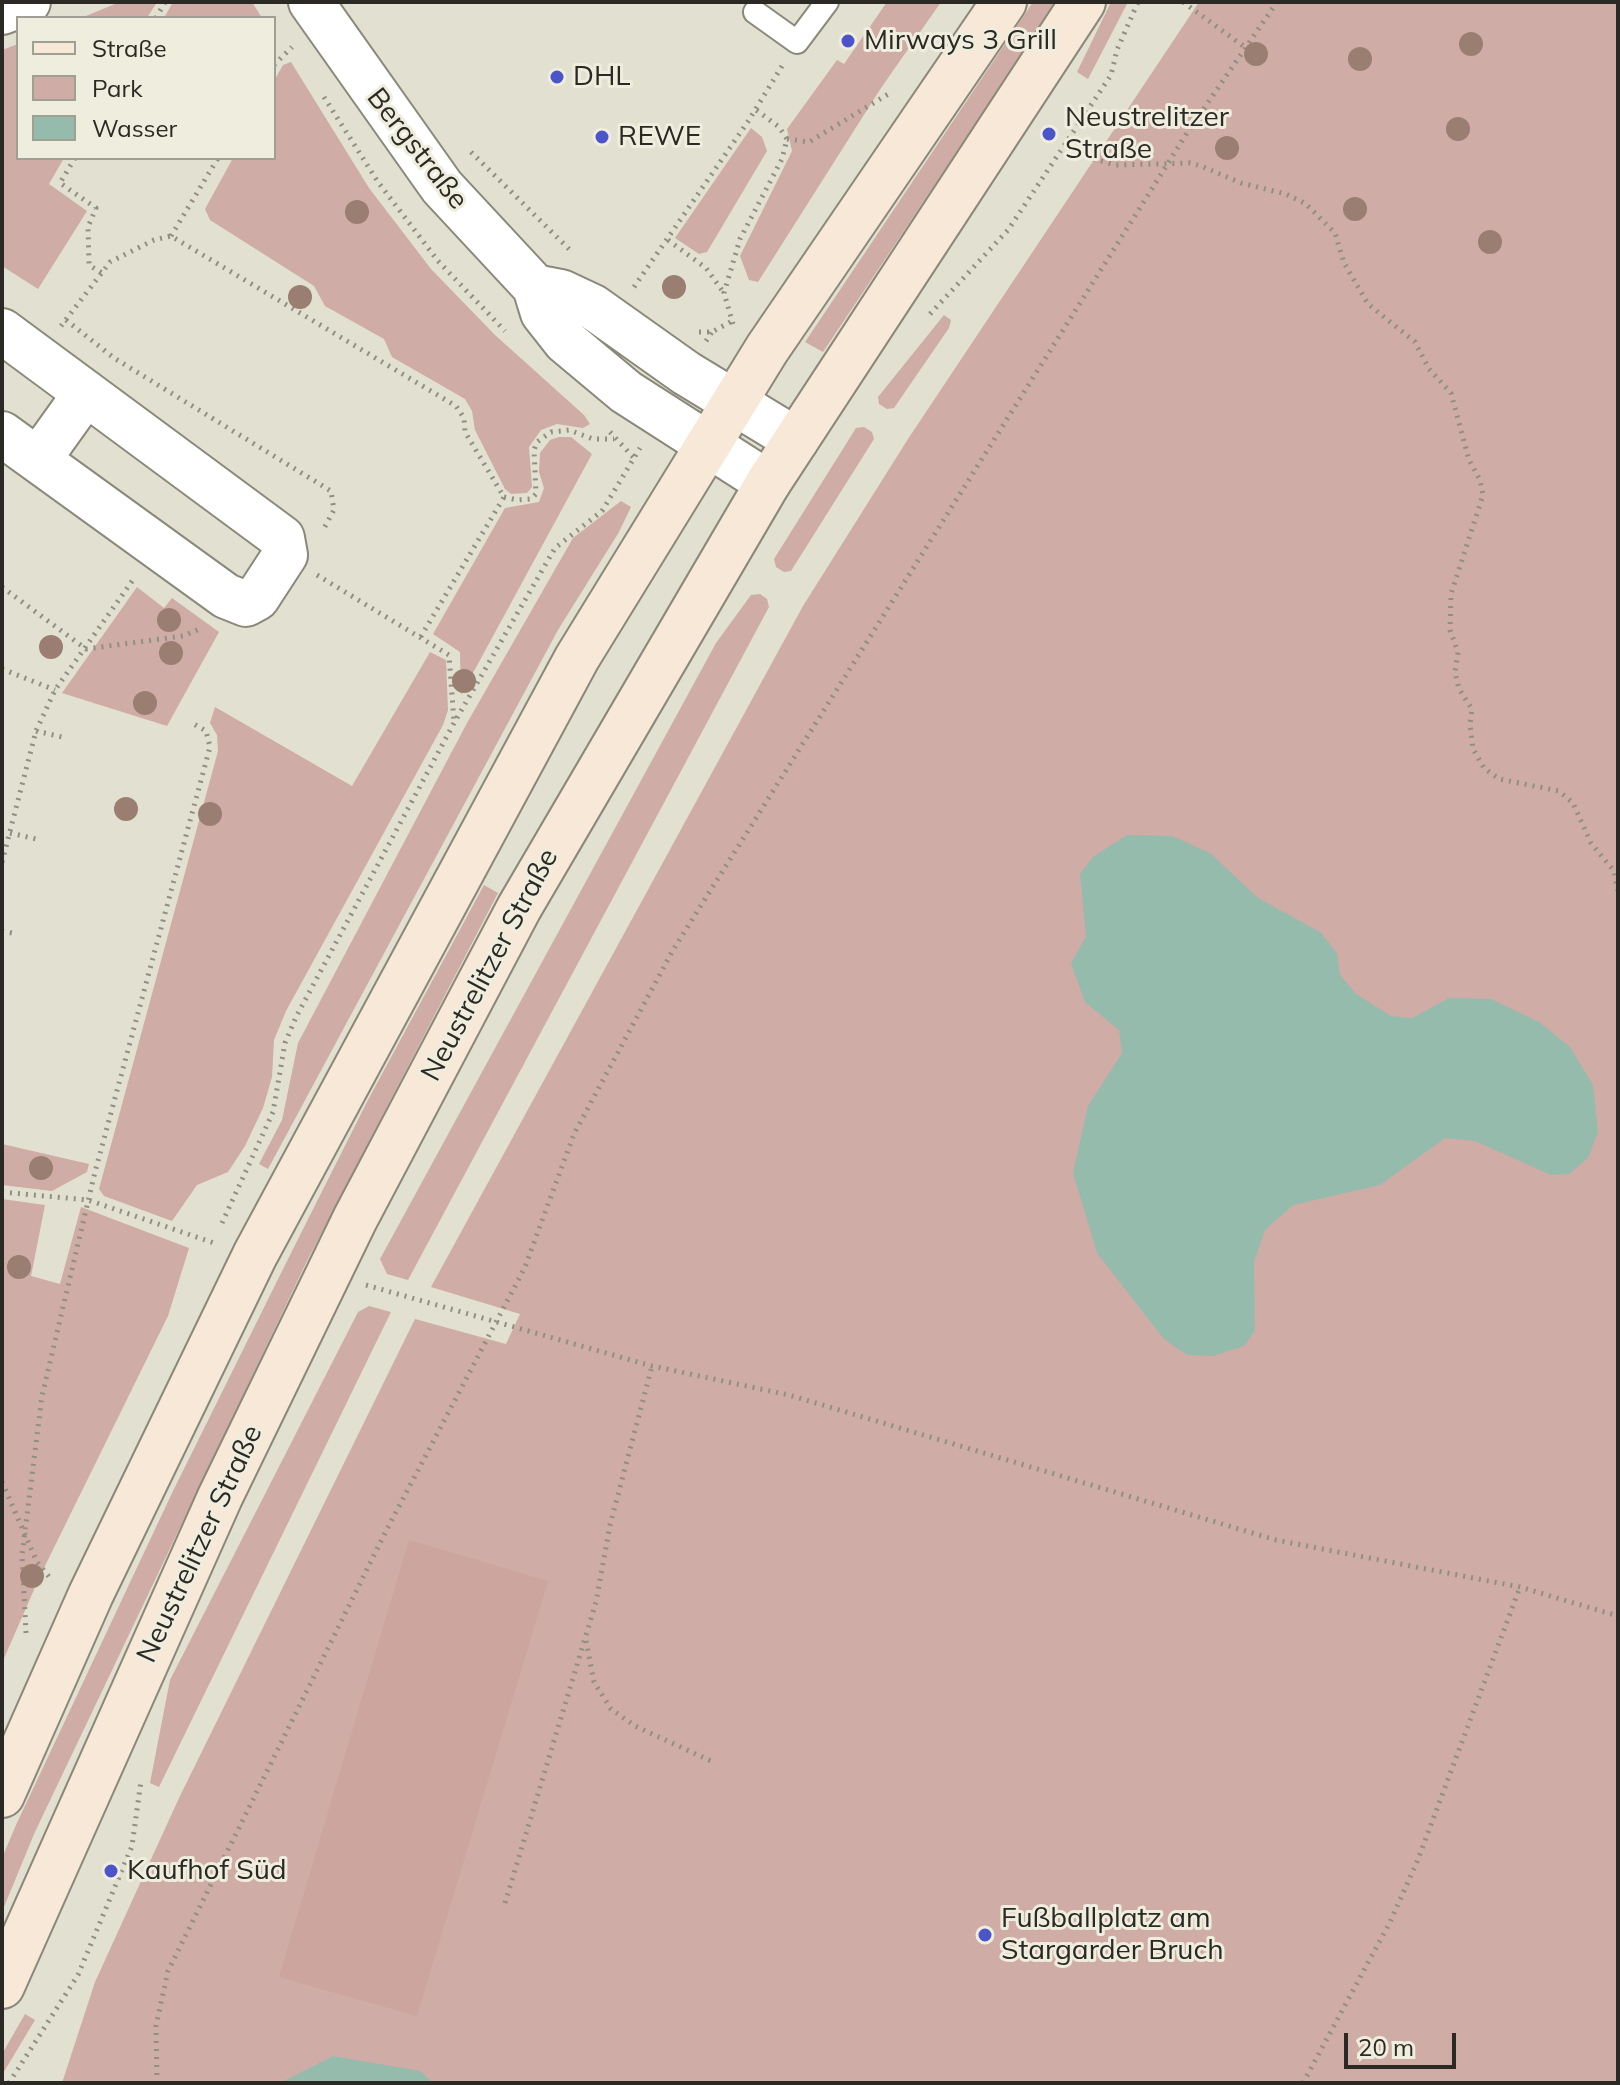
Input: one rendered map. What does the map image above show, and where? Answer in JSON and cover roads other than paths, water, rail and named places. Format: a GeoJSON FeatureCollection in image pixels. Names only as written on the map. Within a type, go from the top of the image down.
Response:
{"type":"FeatureCollection","features":[{"type":"Feature","properties":{"kind":"main road"},"geometry":{"type":"LineString","coordinates":[[2,1795],[91,1594],[300,1168],[577,658],[733,402],[1004,2]]}},
{"type":"Feature","properties":{"kind":"main road","name":"Neustrelitzer Straße"},"geometry":{"type":"LineString","coordinates":[[2,1986],[220,1497],[347,1233],[519,908],[768,483],[1083,2]]}},
{"type":"Feature","properties":{"kind":"street","name":"Bergstraße"},"geometry":{"type":"LineString","coordinates":[[311,2],[442,187],[535,287],[543,313],[565,341],[626,392],[768,483]]}},
{"type":"Feature","properties":{"kind":"street"},"geometry":{"type":"LineString","coordinates":[[535,287],[561,292],[593,307],[654,352],[796,440]]}},
{"type":"Feature","properties":{"kind":"street"},"geometry":{"type":"LineString","coordinates":[[2,331],[282,538],[294,560],[257,598],[246,604],[226,596],[2,434]]}},
{"type":"Feature","properties":{"kind":"street"},"geometry":{"type":"LineString","coordinates":[[38,460],[86,393]]}},
{"type":"Feature","properties":{"kind":"lane"},"geometry":{"type":"LineString","coordinates":[[755,12],[797,42],[827,2]]}},
{"type":"Feature","properties":{"kind":"water"},"geometry":{"type":"Polygon","coordinates":[[[1127,835],[1172,836],[1210,853],[1258,898],[1320,932],[1337,953],[1340,975],[1356,994],[1391,1016],[1412,1018],[1449,998],[1491,999],[1539,1022],[1570,1047],[1593,1085],[1598,1132],[1588,1158],[1569,1174],[1551,1175],[1475,1141],[1445,1138],[1380,1185],[1293,1205],[1265,1230],[1254,1262],[1255,1331],[1244,1346],[1213,1356],[1187,1355],[1164,1339],[1097,1253],[1073,1173],[1088,1106],[1122,1053],[1119,1030],[1085,1002],[1071,964],[1086,936],[1080,874],[1093,857],[1127,835]]]}},
{"type":"Feature","properties":{"kind":"water"},"geometry":{"type":"Polygon","coordinates":[[[333,2056],[420,2071],[433,2083],[280,2083],[333,2056]]]}},
{"type":"Feature","properties":{"kind":"place","name":"Mirways 3 Grill"},"geometry":{"type":"Point","coordinates":[848,41]}},
{"type":"Feature","properties":{"kind":"place","name":"DHL"},"geometry":{"type":"Point","coordinates":[557,77]}},
{"type":"Feature","properties":{"kind":"place","name":"Neustrelitzer Straße"},"geometry":{"type":"Point","coordinates":[1049,134]}},
{"type":"Feature","properties":{"kind":"place","name":"REWE"},"geometry":{"type":"Point","coordinates":[602,137]}},
{"type":"Feature","properties":{"kind":"place","name":"Kaufhof Süd"},"geometry":{"type":"Point","coordinates":[111,1871]}},
{"type":"Feature","properties":{"kind":"place","name":"Fußballplatz am Stargarder Bruch"},"geometry":{"type":"Point","coordinates":[985,1935]}}]}
